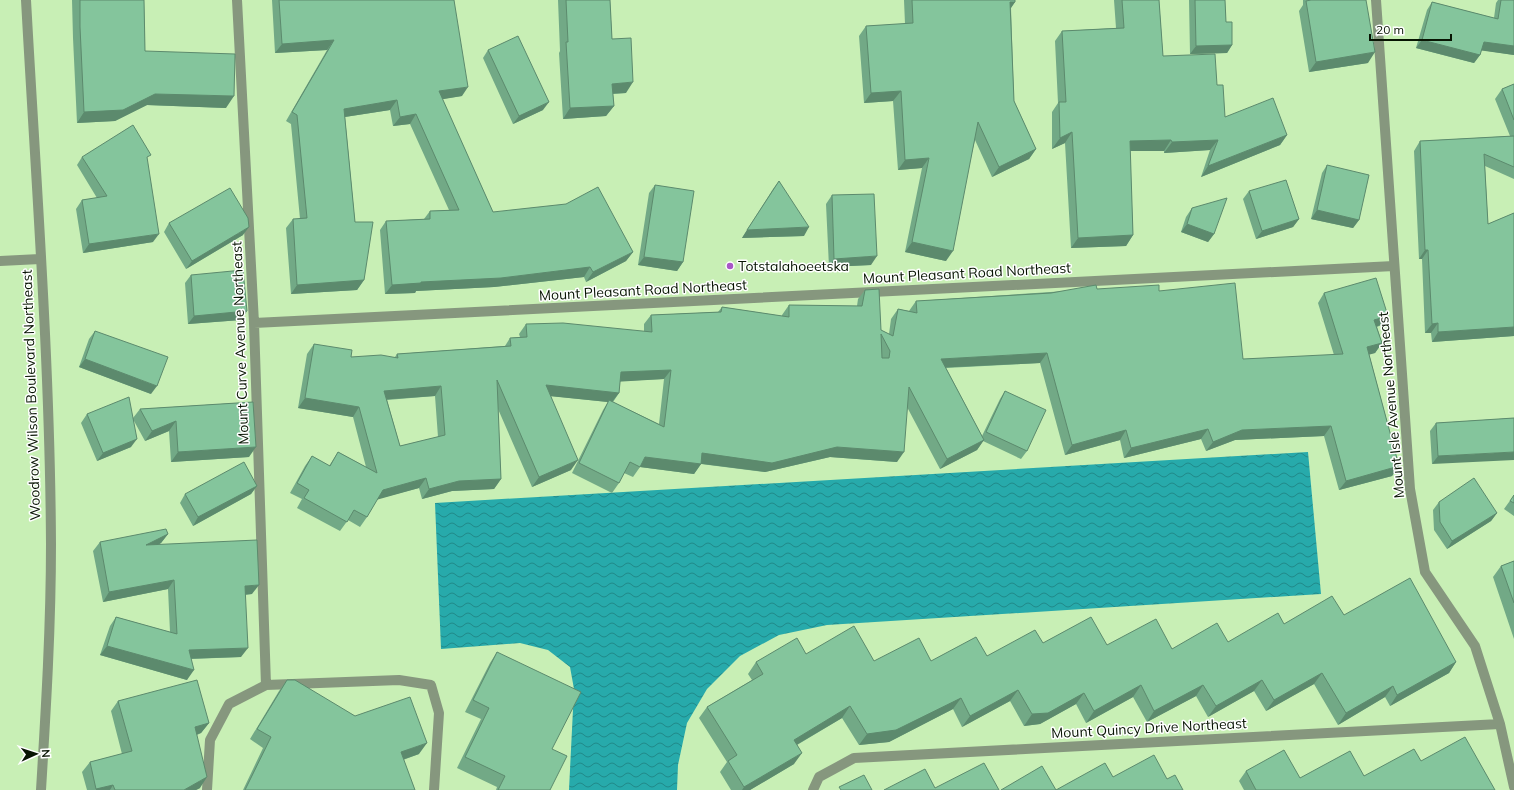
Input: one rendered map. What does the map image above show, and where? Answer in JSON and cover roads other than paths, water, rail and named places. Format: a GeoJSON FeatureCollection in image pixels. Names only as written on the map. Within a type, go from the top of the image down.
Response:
{"type":"FeatureCollection","features":[{"type":"Feature","properties":{"kind":"street","name":"Woodrow Wilson Boulevard Northeast"},"geometry":{"type":"LineString","coordinates":[[26,0],[48,399],[51,545],[48,686],[41,790]]}},
{"type":"Feature","properties":{"kind":"street","name":"Mount Curve Avenue Northeast"},"geometry":{"type":"LineString","coordinates":[[237,0],[254,323],[266,684]]}},
{"type":"Feature","properties":{"kind":"street","name":"Mount Isle Avenue Northeast"},"geometry":{"type":"LineString","coordinates":[[1376,0],[1410,489],[1425,572],[1475,646],[1500,724],[1514,787]]}},
{"type":"Feature","properties":{"kind":"street"},"geometry":{"type":"LineString","coordinates":[[0,261],[40,259]]}},
{"type":"Feature","properties":{"kind":"street","name":"Mount Pleasant Road Northeast"},"geometry":{"type":"LineString","coordinates":[[254,323],[1394,266]]}},
{"type":"Feature","properties":{"kind":"street"},"geometry":{"type":"LineString","coordinates":[[207,790],[210,740],[229,704],[266,684],[399,680],[431,686],[440,713],[434,790]]}},
{"type":"Feature","properties":{"kind":"street","name":"Mount Quincy Drive Northeast"},"geometry":{"type":"LineString","coordinates":[[813,790],[819,777],[854,758],[1500,724]]}},
{"type":"Feature","properties":{"kind":"water"},"geometry":{"type":"Polygon","coordinates":[[[1308,452],[1321,594],[827,625],[779,635],[740,656],[707,689],[687,723],[678,765],[677,790],[569,790],[574,689],[570,667],[548,650],[520,643],[441,649],[435,503],[1308,452]]]}},
{"type":"Feature","properties":{"kind":"place","name":"Totstalahoeetska"},"geometry":{"type":"Point","coordinates":[730,266]}}]}
